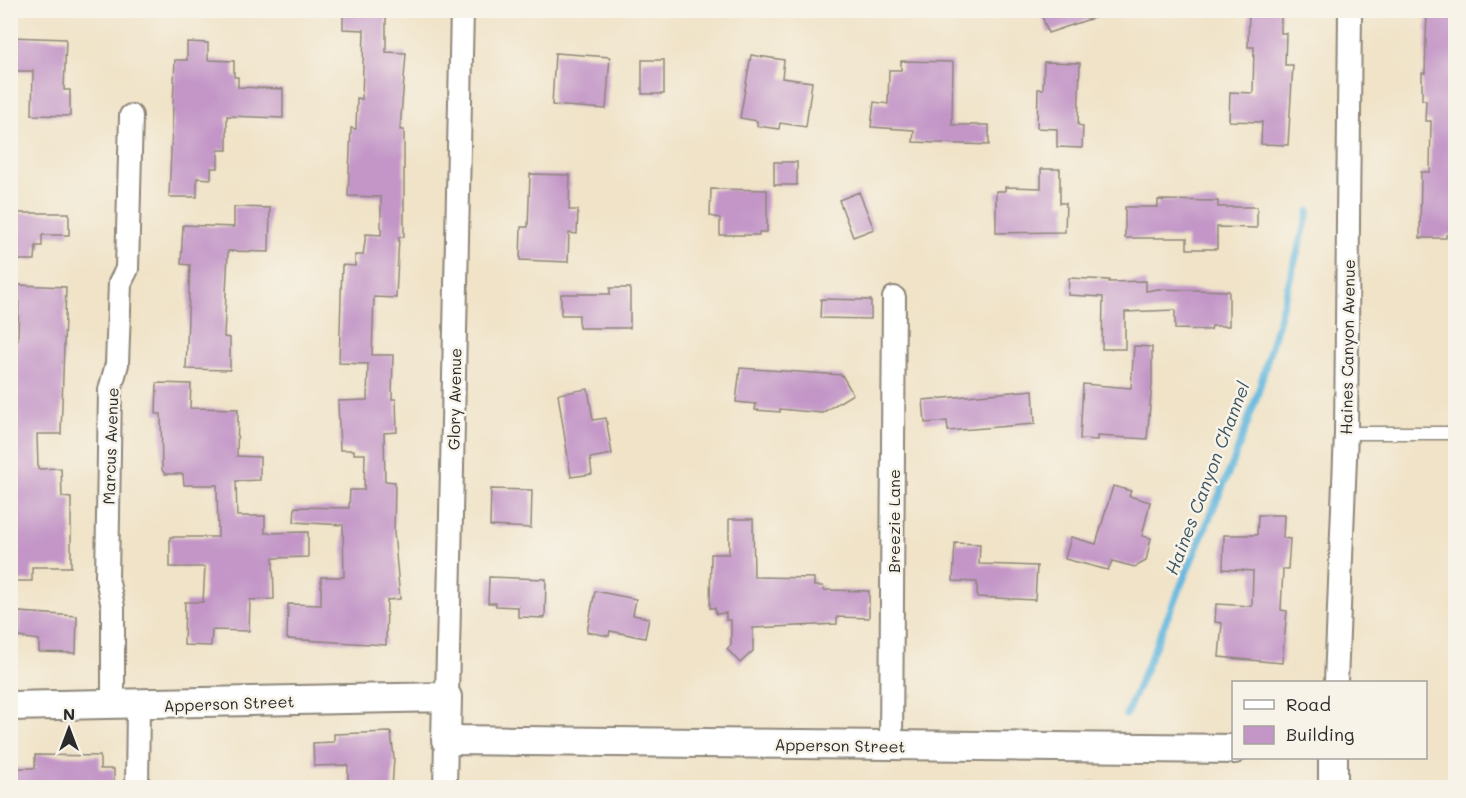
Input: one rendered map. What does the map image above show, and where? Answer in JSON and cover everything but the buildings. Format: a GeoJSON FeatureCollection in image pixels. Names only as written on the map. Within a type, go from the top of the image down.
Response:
{"type":"FeatureCollection","features":[{"type":"Feature","properties":{"kind":"street","name":"Glory Avenue"},"geometry":{"type":"LineString","coordinates":[[445,788],[462,10]]}},
{"type":"Feature","properties":{"kind":"street","name":"Haines Canyon Avenue"},"geometry":{"type":"LineString","coordinates":[[1336,681],[1346,433],[1350,10]]}},
{"type":"Feature","properties":{"kind":"street","name":"Marcus Avenue"},"geometry":{"type":"LineString","coordinates":[[131,116],[127,269],[120,283],[117,364],[110,390],[107,578],[113,607],[137,788]]}},
{"type":"Feature","properties":{"kind":"street","name":"Breezie Lane"},"geometry":{"type":"LineString","coordinates":[[891,745],[894,298]]}},
{"type":"Feature","properties":{"kind":"street","name":"Apperson Street"},"geometry":{"type":"LineString","coordinates":[[10,706],[447,697]]}},
{"type":"Feature","properties":{"kind":"street","name":"Apperson Street"},"geometry":{"type":"LineString","coordinates":[[446,740],[1232,749]]}},
{"type":"Feature","properties":{"kind":"street"},"geometry":{"type":"LineString","coordinates":[[1333,759],[1333,788]]}},
{"type":"Feature","properties":{"kind":"lane"},"geometry":{"type":"LineString","coordinates":[[1346,433],[1455,432]]}},
{"type":"Feature","properties":{"kind":"waterway","name":"Haines Canyon Channel"},"geometry":{"type":"LineString","coordinates":[[1126,715],[1234,460],[1258,393],[1309,211]]}}]}
